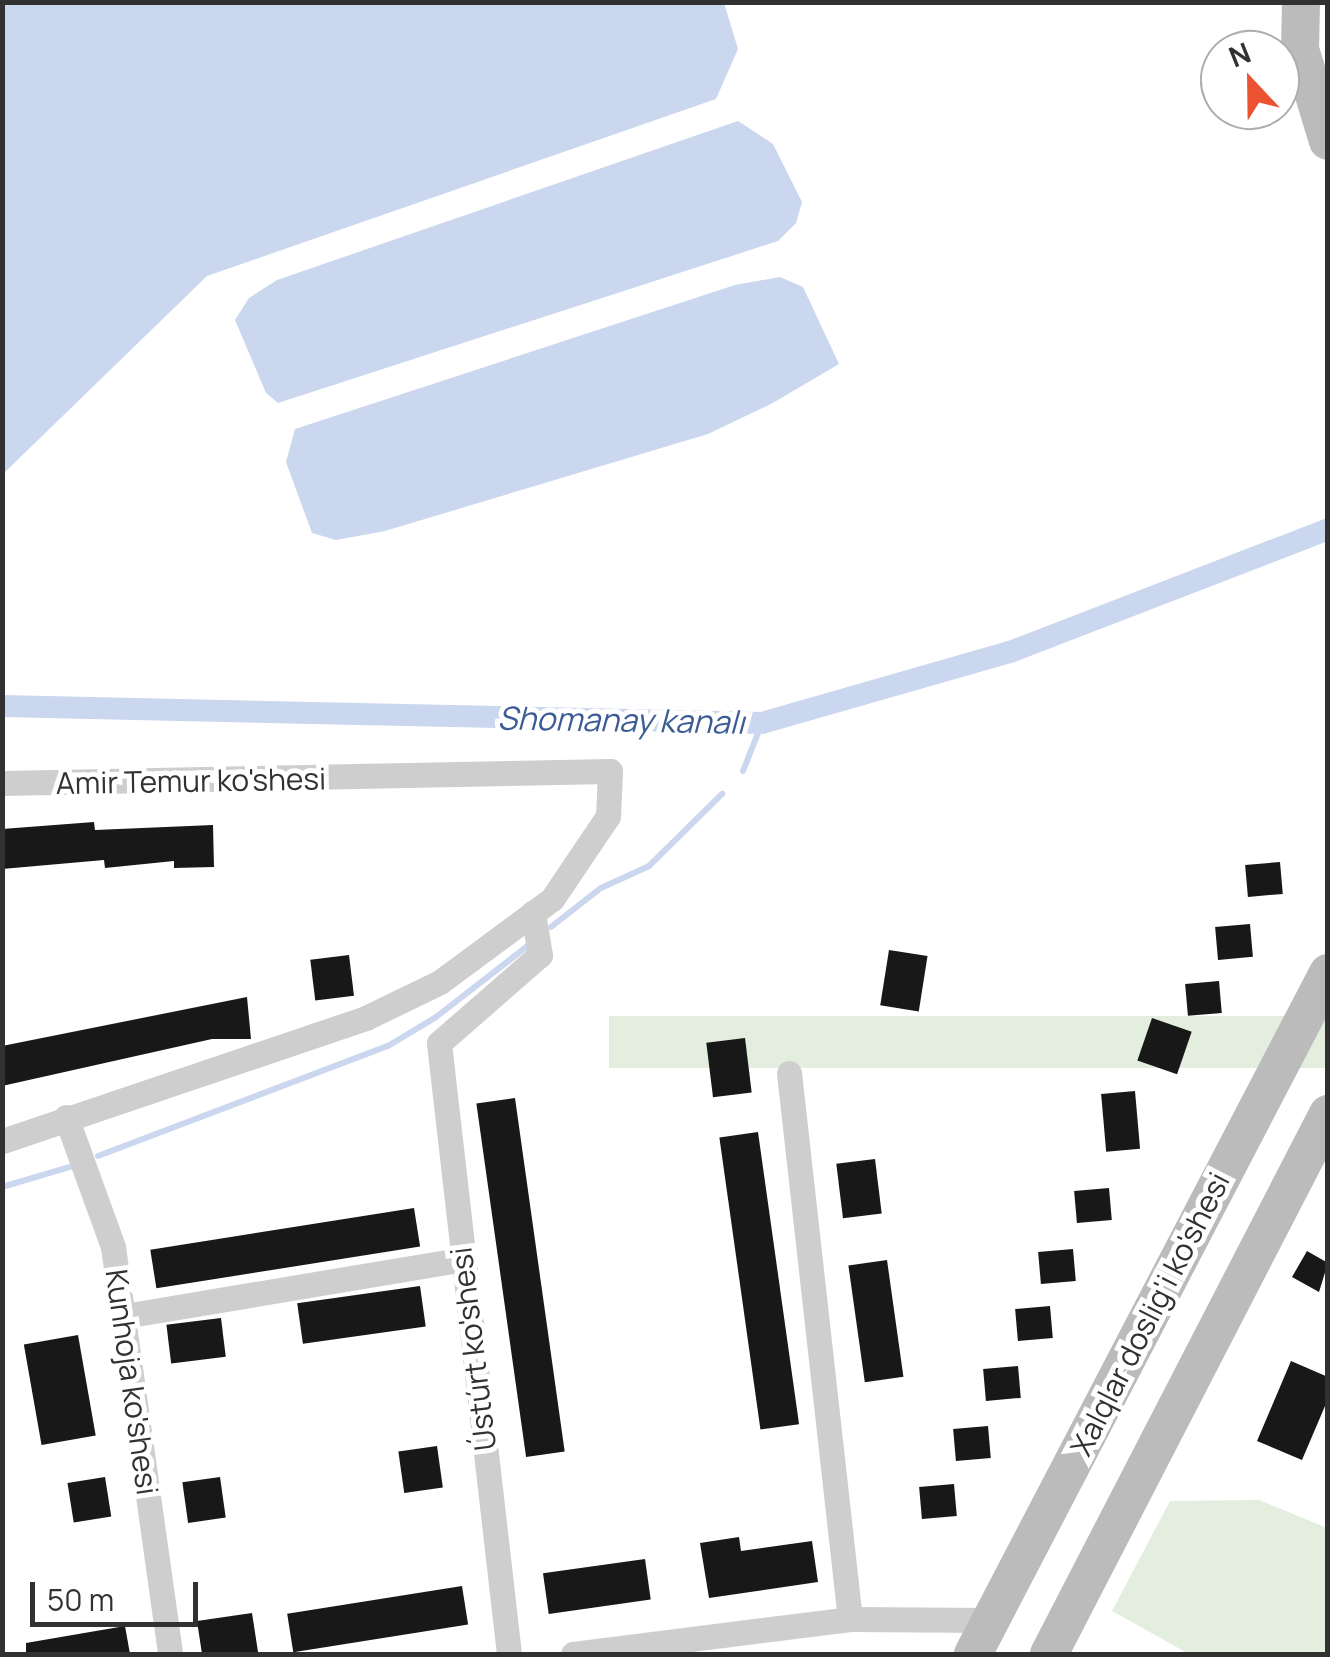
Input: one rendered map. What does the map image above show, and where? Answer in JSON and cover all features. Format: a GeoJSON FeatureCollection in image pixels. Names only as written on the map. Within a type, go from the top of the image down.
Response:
{"type":"FeatureCollection","features":[{"type":"Feature","properties":{"kind":"main road"},"geometry":{"type":"LineString","coordinates":[[1301,2],[1300,49],[1328,141]]}},
{"type":"Feature","properties":{"kind":"main road","name":"Xalqlar doslig'i ko'shesi"},"geometry":{"type":"LineString","coordinates":[[972,1654],[1328,972]]}},
{"type":"Feature","properties":{"kind":"main road"},"geometry":{"type":"LineString","coordinates":[[1049,1654],[1328,1114]]}},
{"type":"Feature","properties":{"kind":"street","name":"Amir Temur ko'shesi"},"geometry":{"type":"LineString","coordinates":[[2,783],[379,779],[610,771],[608,816],[552,899],[533,913]]}},
{"type":"Feature","properties":{"kind":"street","name":"Ústúrt ko'shesi"},"geometry":{"type":"LineString","coordinates":[[509,1654],[438,1044],[540,955],[533,913]]}},
{"type":"Feature","properties":{"kind":"street"},"geometry":{"type":"LineString","coordinates":[[2,1140],[366,1018],[440,982],[533,913]]}},
{"type":"Feature","properties":{"kind":"street"},"geometry":{"type":"LineString","coordinates":[[789,1072],[850,1619]]}},
{"type":"Feature","properties":{"kind":"street","name":"Kunhoja ko'shesi"},"geometry":{"type":"LineString","coordinates":[[66,1116],[113,1247],[170,1654]]}},
{"type":"Feature","properties":{"kind":"street"},"geometry":{"type":"LineString","coordinates":[[124,1316],[462,1259]]}},
{"type":"Feature","properties":{"kind":"street"},"geometry":{"type":"LineString","coordinates":[[573,1654],[850,1619],[990,1620]]}},
{"type":"Feature","properties":{"kind":"green space"},"geometry":{"type":"Polygon","coordinates":[[[609,1016],[1327,1016],[1327,1068],[609,1068],[609,1016]]]}},
{"type":"Feature","properties":{"kind":"green space"},"geometry":{"type":"Polygon","coordinates":[[[1259,1500],[1327,1528],[1327,1654],[1189,1654],[1112,1611],[1170,1501],[1259,1500]]]}},
{"type":"Feature","properties":{"kind":"water"},"geometry":{"type":"Polygon","coordinates":[[[3,2],[724,3],[738,49],[716,99],[207,276],[3,474],[3,2]]]}},
{"type":"Feature","properties":{"kind":"water"},"geometry":{"type":"Polygon","coordinates":[[[738,121],[773,144],[802,202],[796,223],[778,241],[278,403],[266,393],[235,320],[249,298],[277,280],[738,121]]]}},
{"type":"Feature","properties":{"kind":"water"},"geometry":{"type":"Polygon","coordinates":[[[780,277],[803,287],[839,364],[771,404],[708,434],[385,531],[336,540],[312,533],[286,462],[295,429],[735,285],[780,277]]]}},
{"type":"Feature","properties":{"kind":"building"},"geometry":{"type":"Polygon","coordinates":[[[94,822],[95,830],[213,825],[214,867],[174,868],[174,861],[105,868],[104,860],[2,869],[2,829],[94,822]]]}},
{"type":"Feature","properties":{"kind":"building"},"geometry":{"type":"Polygon","coordinates":[[[1280,862],[1283,894],[1248,897],[1245,865],[1280,862]]]}},
{"type":"Feature","properties":{"kind":"building"},"geometry":{"type":"Polygon","coordinates":[[[1250,924],[1253,957],[1218,960],[1215,927],[1250,924]]]}},
{"type":"Feature","properties":{"kind":"building"},"geometry":{"type":"Polygon","coordinates":[[[889,950],[928,956],[919,1011],[880,1005],[889,950]]]}},
{"type":"Feature","properties":{"kind":"building"},"geometry":{"type":"Polygon","coordinates":[[[349,955],[354,996],[315,1000],[310,960],[349,955]]]}},
{"type":"Feature","properties":{"kind":"building"},"geometry":{"type":"Polygon","coordinates":[[[1219,981],[1222,1013],[1188,1016],[1185,984],[1219,981]]]}},
{"type":"Feature","properties":{"kind":"building"},"geometry":{"type":"Polygon","coordinates":[[[247,997],[251,1039],[212,1039],[2,1086],[2,1046],[247,997]]]}},
{"type":"Feature","properties":{"kind":"building"},"geometry":{"type":"Polygon","coordinates":[[[1152,1018],[1192,1032],[1177,1074],[1137,1061],[1152,1018]]]}},
{"type":"Feature","properties":{"kind":"building"},"geometry":{"type":"Polygon","coordinates":[[[745,1038],[752,1093],[713,1097],[706,1043],[745,1038]]]}},
{"type":"Feature","properties":{"kind":"building"},"geometry":{"type":"Polygon","coordinates":[[[1135,1091],[1140,1149],[1106,1152],[1101,1094],[1135,1091]]]}},
{"type":"Feature","properties":{"kind":"building"},"geometry":{"type":"Polygon","coordinates":[[[515,1098],[565,1452],[526,1457],[476,1103],[515,1098]]]}},
{"type":"Feature","properties":{"kind":"building"},"geometry":{"type":"Polygon","coordinates":[[[758,1132],[799,1424],[760,1430],[719,1137],[758,1132]]]}},
{"type":"Feature","properties":{"kind":"building"},"geometry":{"type":"Polygon","coordinates":[[[875,1159],[882,1214],[843,1218],[836,1164],[875,1159]]]}},
{"type":"Feature","properties":{"kind":"building"},"geometry":{"type":"Polygon","coordinates":[[[1109,1188],[1112,1220],[1077,1223],[1074,1191],[1109,1188]]]}},
{"type":"Feature","properties":{"kind":"building"},"geometry":{"type":"Polygon","coordinates":[[[414,1208],[420,1247],[156,1288],[150,1250],[414,1208]]]}},
{"type":"Feature","properties":{"kind":"building"},"geometry":{"type":"Polygon","coordinates":[[[1073,1249],[1076,1281],[1041,1284],[1038,1252],[1073,1249]]]}},
{"type":"Feature","properties":{"kind":"building"},"geometry":{"type":"Polygon","coordinates":[[[1307,1251],[1328,1263],[1319,1292],[1292,1277],[1307,1251]]]}},
{"type":"Feature","properties":{"kind":"building"},"geometry":{"type":"Polygon","coordinates":[[[887,1260],[903,1377],[865,1382],[848,1265],[887,1260]]]}},
{"type":"Feature","properties":{"kind":"building"},"geometry":{"type":"Polygon","coordinates":[[[420,1286],[426,1327],[303,1344],[297,1303],[420,1286]]]}},
{"type":"Feature","properties":{"kind":"building"},"geometry":{"type":"Polygon","coordinates":[[[1050,1306],[1053,1338],[1018,1341],[1015,1309],[1050,1306]]]}},
{"type":"Feature","properties":{"kind":"building"},"geometry":{"type":"Polygon","coordinates":[[[221,1318],[226,1357],[171,1363],[166,1325],[221,1318]]]}},
{"type":"Feature","properties":{"kind":"building"},"geometry":{"type":"Polygon","coordinates":[[[78,1335],[96,1435],[42,1445],[24,1345],[78,1335]]]}},
{"type":"Feature","properties":{"kind":"building"},"geometry":{"type":"Polygon","coordinates":[[[1291,1361],[1328,1377],[1328,1399],[1302,1460],[1257,1441],[1291,1361]]]}},
{"type":"Feature","properties":{"kind":"building"},"geometry":{"type":"Polygon","coordinates":[[[1018,1366],[1021,1398],[986,1401],[983,1369],[1018,1366]]]}},
{"type":"Feature","properties":{"kind":"building"},"geometry":{"type":"Polygon","coordinates":[[[988,1426],[991,1458],[956,1461],[953,1429],[988,1426]]]}},
{"type":"Feature","properties":{"kind":"building"},"geometry":{"type":"Polygon","coordinates":[[[437,1446],[443,1488],[404,1493],[398,1451],[437,1446]]]}},
{"type":"Feature","properties":{"kind":"building"},"geometry":{"type":"Polygon","coordinates":[[[105,1477],[111,1517],[74,1522],[67,1483],[105,1477]]]}},
{"type":"Feature","properties":{"kind":"building"},"geometry":{"type":"Polygon","coordinates":[[[220,1477],[226,1518],[188,1523],[182,1482],[220,1477]]]}},
{"type":"Feature","properties":{"kind":"building"},"geometry":{"type":"Polygon","coordinates":[[[954,1484],[957,1516],[922,1519],[919,1487],[954,1484]]]}},
{"type":"Feature","properties":{"kind":"building"},"geometry":{"type":"Polygon","coordinates":[[[739,1537],[741,1551],[812,1541],[818,1582],[709,1598],[700,1543],[739,1537]]]}},
{"type":"Feature","properties":{"kind":"building"},"geometry":{"type":"Polygon","coordinates":[[[645,1559],[651,1600],[549,1614],[543,1573],[645,1559]]]}},
{"type":"Feature","properties":{"kind":"building"},"geometry":{"type":"Polygon","coordinates":[[[462,1586],[468,1625],[293,1652],[287,1614],[462,1586]]]}},
{"type":"Feature","properties":{"kind":"building"},"geometry":{"type":"Polygon","coordinates":[[[252,1613],[258,1652],[202,1654],[197,1621],[252,1613]]]}},
{"type":"Feature","properties":{"kind":"building"},"geometry":{"type":"Polygon","coordinates":[[[125,1626],[130,1654],[26,1654],[26,1643],[125,1626]]]}},
{"type":"Feature","properties":{"kind":"waterway","name":"Shomanay kanalı"},"geometry":{"type":"LineString","coordinates":[[2,706],[762,723],[1010,652],[1328,529]]}},
{"type":"Feature","properties":{"kind":"waterway"},"geometry":{"type":"LineString","coordinates":[[743,771],[762,723]]}},
{"type":"Feature","properties":{"kind":"waterway"},"geometry":{"type":"LineString","coordinates":[[551,927],[601,888],[649,866],[722,794]]}},
{"type":"Feature","properties":{"kind":"waterway"},"geometry":{"type":"LineString","coordinates":[[98,1156],[388,1046],[436,1017],[530,944]]}},
{"type":"Feature","properties":{"kind":"waterway"},"geometry":{"type":"LineString","coordinates":[[2,1187],[70,1167]]}}]}
